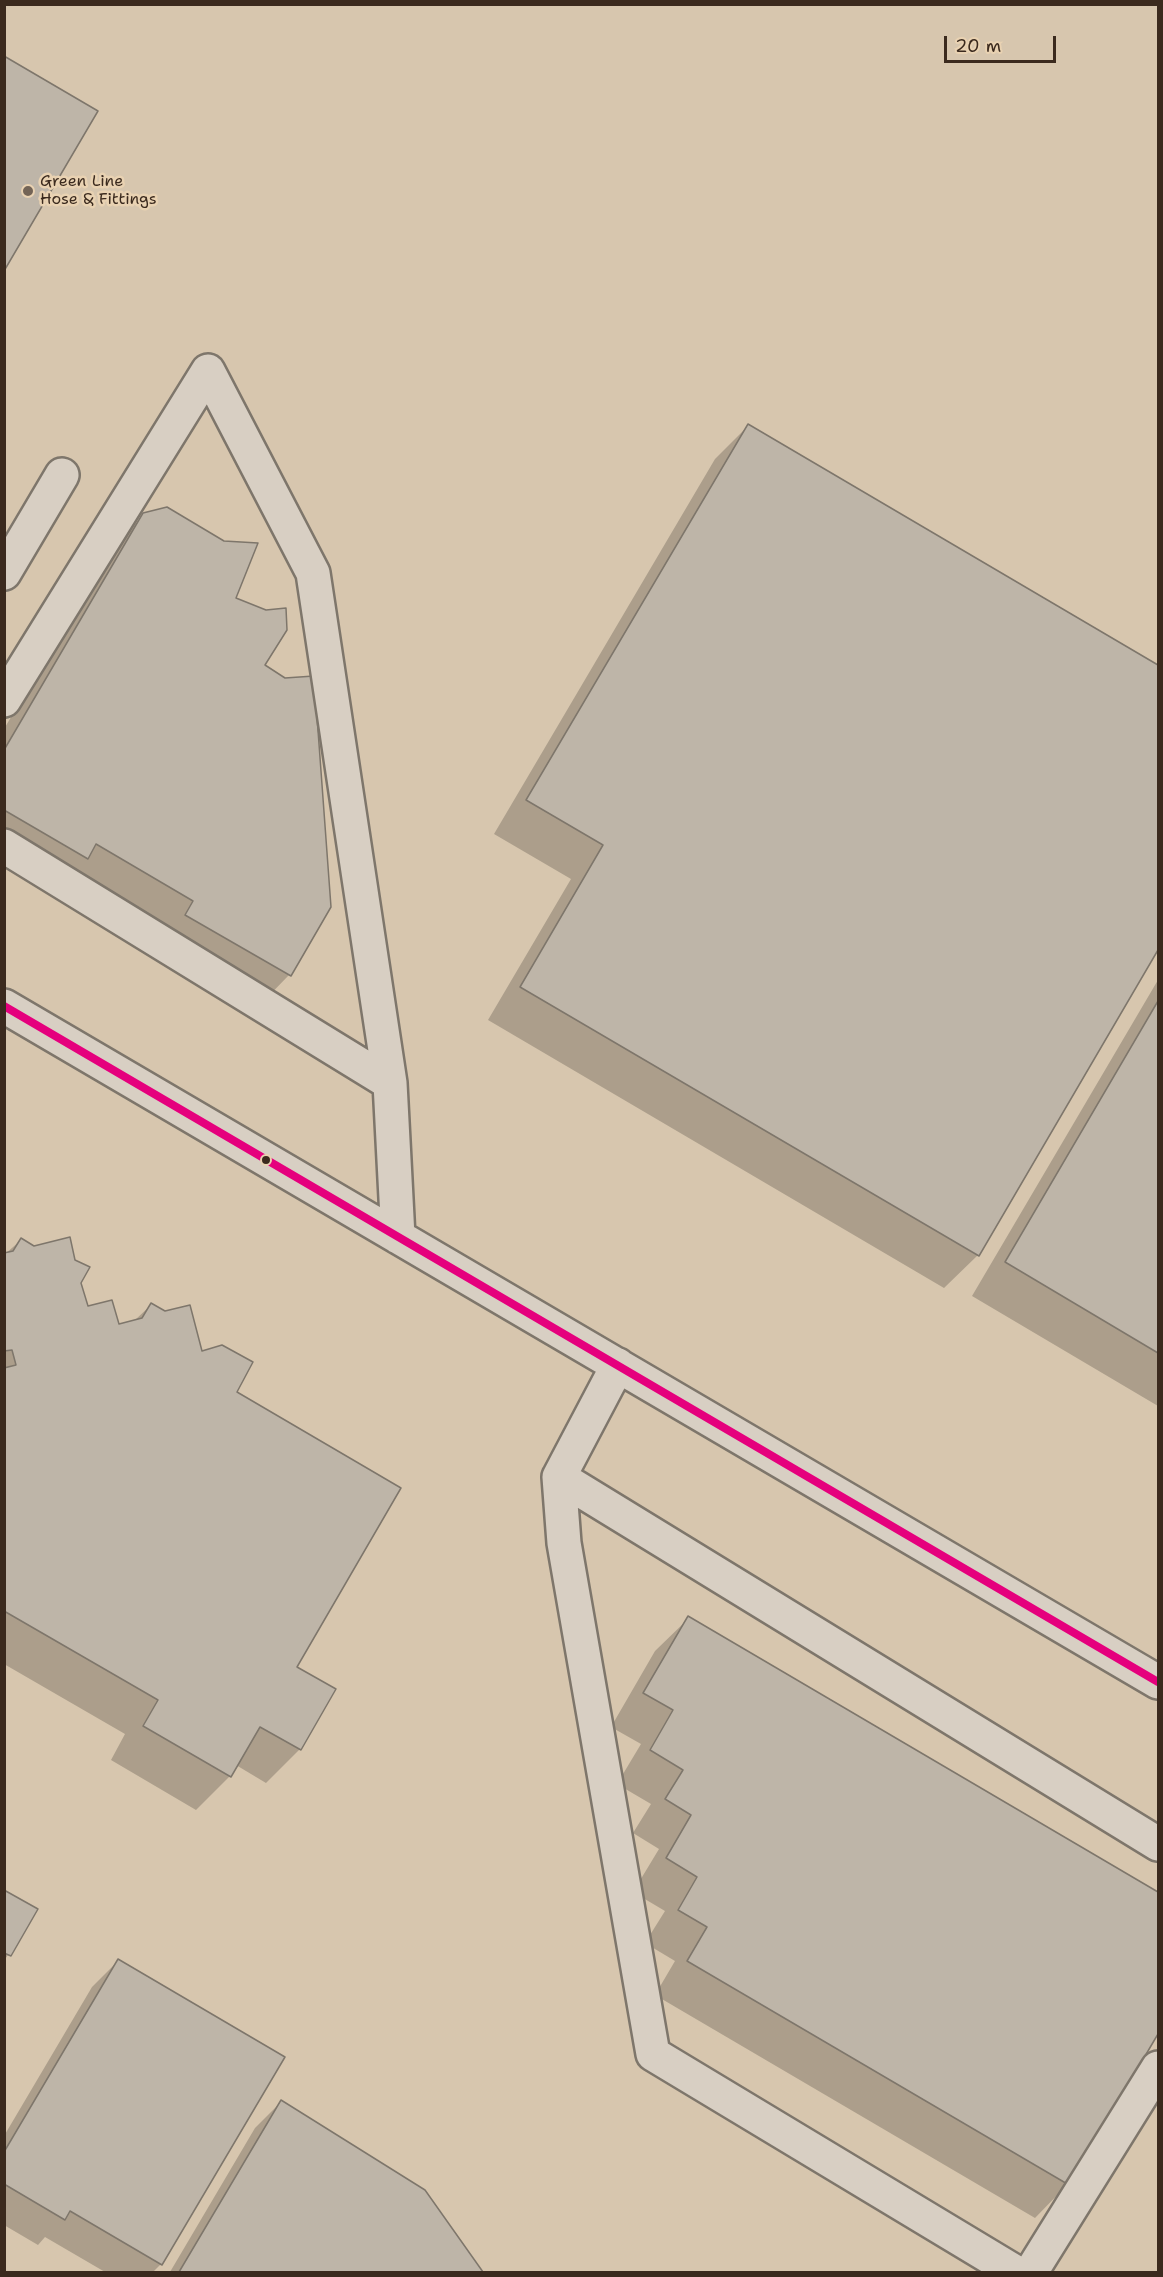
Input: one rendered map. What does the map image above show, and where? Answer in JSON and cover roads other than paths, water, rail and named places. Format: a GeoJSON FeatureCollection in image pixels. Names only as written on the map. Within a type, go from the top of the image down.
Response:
{"type":"FeatureCollection","features":[{"type":"Feature","properties":{"kind":"street"},"geometry":{"type":"LineString","coordinates":[[4,700],[208,371],[313,573],[390,1083],[398,1237]]}},
{"type":"Feature","properties":{"kind":"street"},"geometry":{"type":"LineString","coordinates":[[4,573],[62,475]]}},
{"type":"Feature","properties":{"kind":"street"},"geometry":{"type":"LineString","coordinates":[[4,846],[390,1083]]}},
{"type":"Feature","properties":{"kind":"street"},"geometry":{"type":"LineString","coordinates":[[4,1006],[1158,1682]]}},
{"type":"Feature","properties":{"kind":"street"},"geometry":{"type":"LineString","coordinates":[[618,1365],[559,1477],[564,1543],[652,2054],[1015,2272]]}},
{"type":"Feature","properties":{"kind":"street"},"geometry":{"type":"LineString","coordinates":[[559,1477],[1158,1844]]}},
{"type":"Feature","properties":{"kind":"street"},"geometry":{"type":"LineString","coordinates":[[1031,2272],[1158,2068]]}},
{"type":"Feature","properties":{"kind":"place","name":"Green Line Hose & Fittings"},"geometry":{"type":"Point","coordinates":[28,191]}}]}
